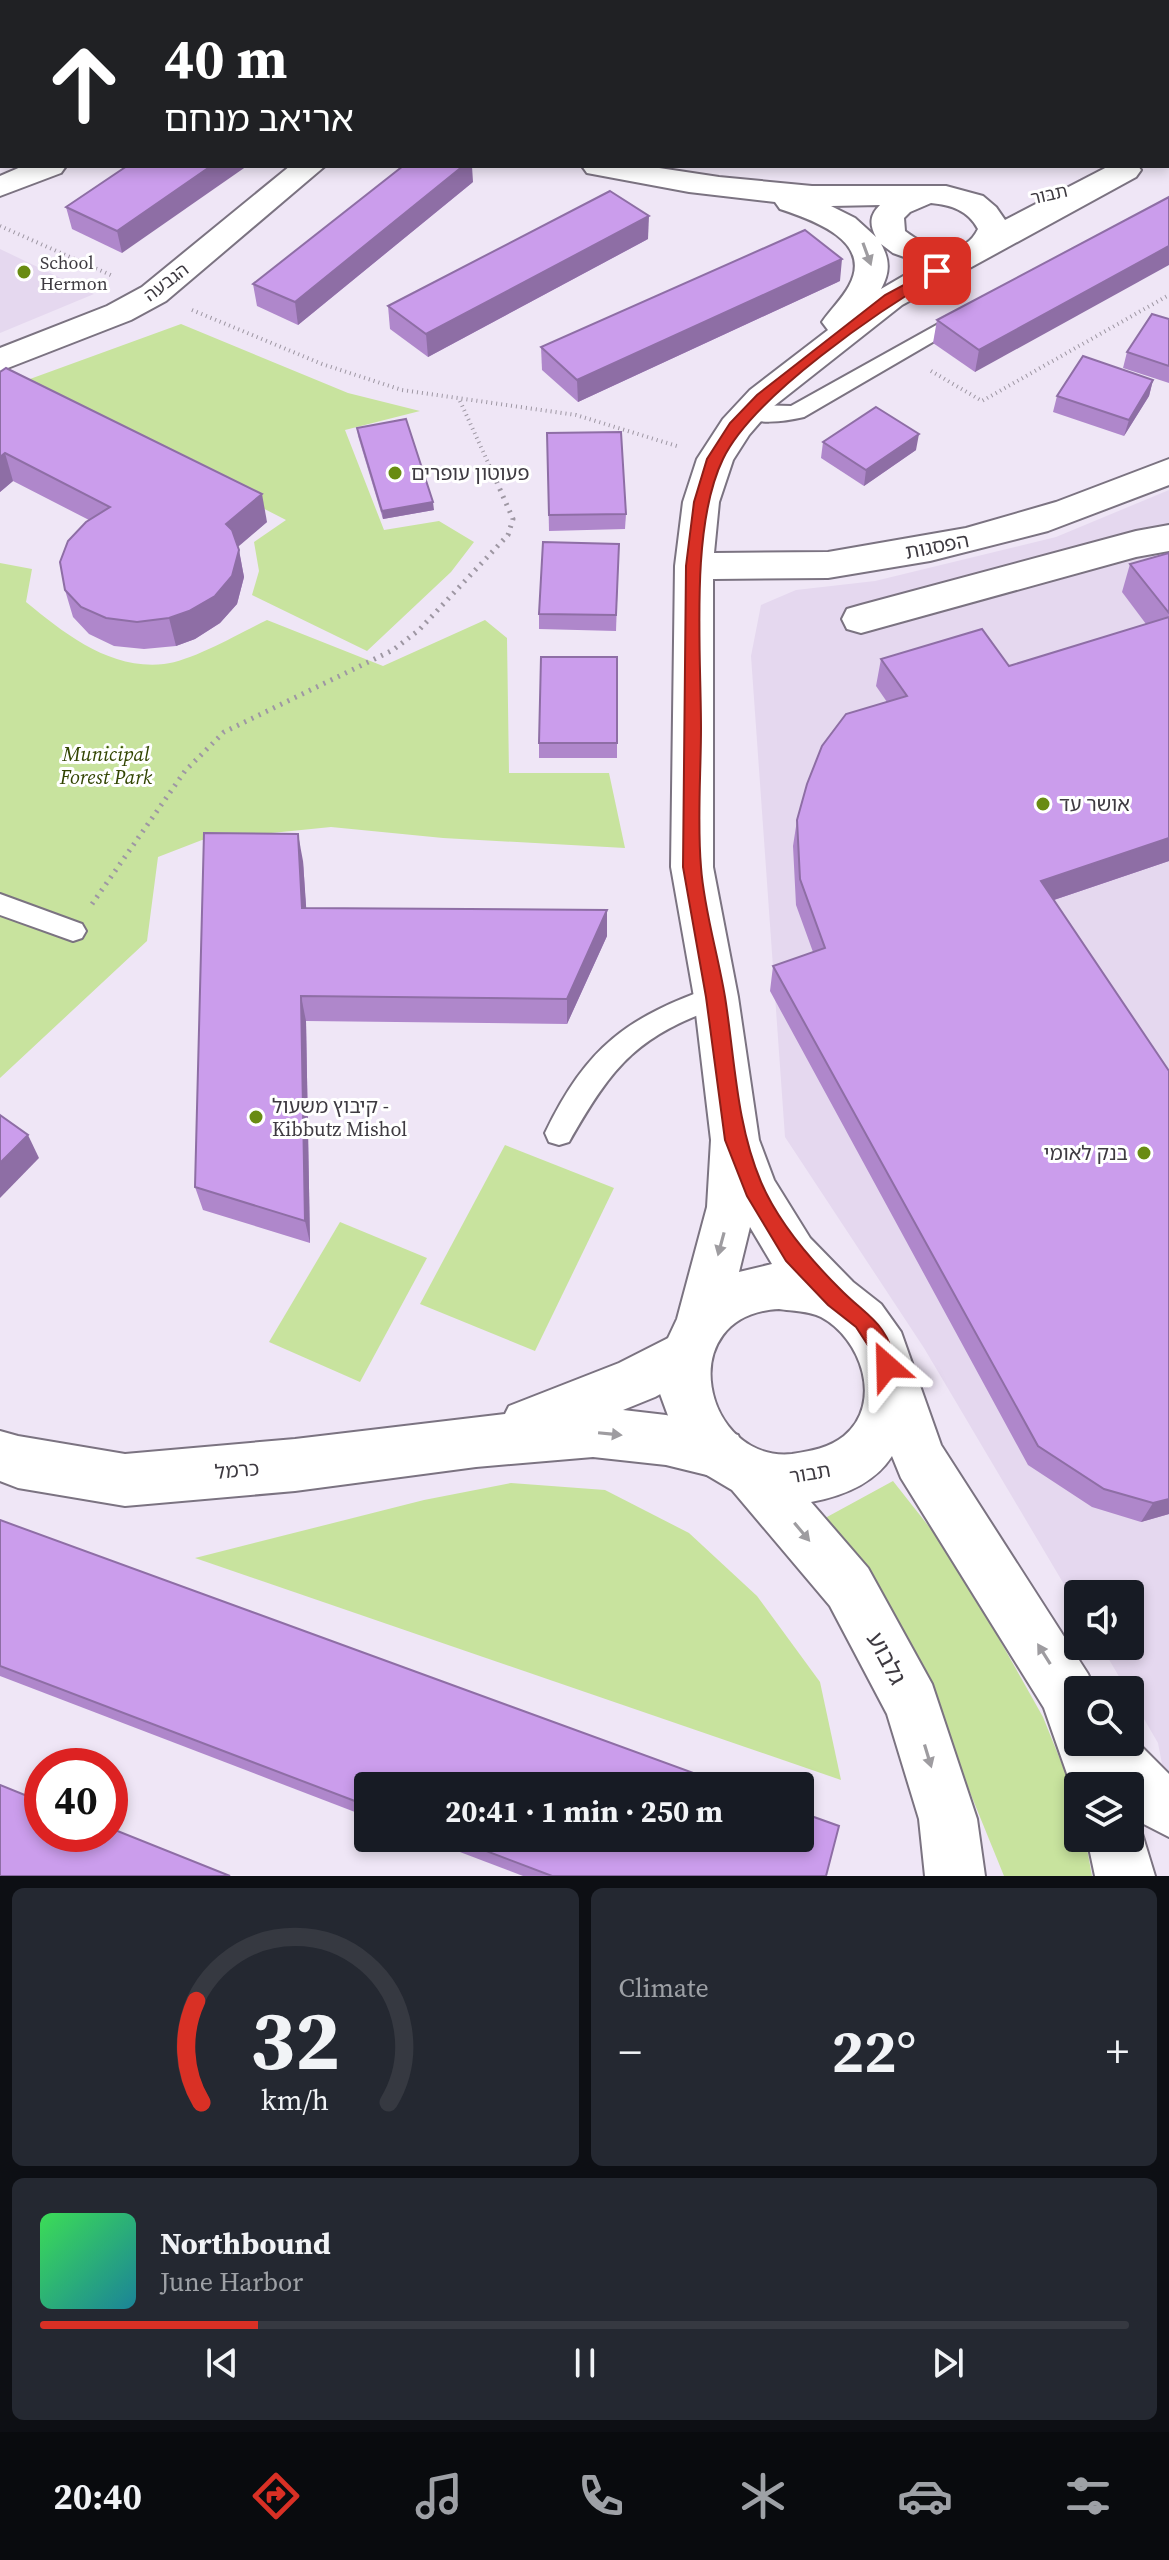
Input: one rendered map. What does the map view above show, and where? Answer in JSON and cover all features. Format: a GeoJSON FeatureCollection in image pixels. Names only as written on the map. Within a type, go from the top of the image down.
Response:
{"type":"FeatureCollection","features":[{"type":"Feature","properties":{"kind":"street"},"geometry":{"type":"LineString","coordinates":[[0,187],[45,168]]}},
{"type":"Feature","properties":{"kind":"street","name":"הגבעה"},"geometry":{"type":"LineString","coordinates":[[0,360],[119,313],[154,294],[307,168]]}},
{"type":"Feature","properties":{"kind":"street"},"geometry":{"type":"LineString","coordinates":[[611,168],[800,194],[875,221],[906,250],[923,256],[973,252],[992,240],[994,229],[986,213],[957,198]]}},
{"type":"Feature","properties":{"kind":"street","name":"תבור"},"geometry":{"type":"LineString","coordinates":[[800,194],[921,196],[993,202],[1054,196],[1129,168]]}},
{"type":"Feature","properties":{"kind":"street","name":"תבור"},"geometry":{"type":"LineString","coordinates":[[805,364],[890,298],[1129,168]]}},
{"type":"Feature","properties":{"kind":"street"},"geometry":{"type":"LineString","coordinates":[[735,1463],[696,1425],[685,1391],[694,1338],[731,1207],[735,1140],[716,997],[692,867],[694,566],[701,502],[715,459],[749,412],[805,364],[864,291],[872,270],[871,257],[862,242],[826,215],[755,190]]}},
{"type":"Feature","properties":{"kind":"street"},"geometry":{"type":"LineString","coordinates":[[890,298],[902,284],[906,255],[885,225],[888,214],[896,205],[921,196]]}},
{"type":"Feature","properties":{"kind":"street","name":"הפסגות"},"geometry":{"type":"LineString","coordinates":[[694,566],[831,565],[917,551],[1052,517],[1122,493],[1169,471]]}},
{"type":"Feature","properties":{"kind":"street"},"geometry":{"type":"LineString","coordinates":[[861,619],[1136,544],[1169,538]]}},
{"type":"Feature","properties":{"kind":"street","name":"תבור"},"geometry":{"type":"LineString","coordinates":[[735,1140],[754,1190],[793,1254],[835,1298],[863,1320],[883,1349],[891,1383],[883,1425],[864,1453],[834,1472],[788,1480],[735,1463]]}},
{"type":"Feature","properties":{"kind":"street","name":"תבור"},"geometry":{"type":"LineString","coordinates":[[694,1338],[726,1300],[757,1287],[792,1285],[835,1298]]}},
{"type":"Feature","properties":{"kind":"street","name":"כרמל"},"geometry":{"type":"LineString","coordinates":[[476,1442],[637,1380],[694,1338]]}},
{"type":"Feature","properties":{"kind":"street"},"geometry":{"type":"LineString","coordinates":[[891,1383],[920,1460],[1064,1688]]}},
{"type":"Feature","properties":{"kind":"street","name":"כרמל"},"geometry":{"type":"LineString","coordinates":[[0,1456],[18,1462],[125,1480],[295,1465],[476,1442],[593,1432],[666,1440],[735,1463]]}},
{"type":"Feature","properties":{"kind":"street","name":"גלבוע"},"geometry":{"type":"LineString","coordinates":[[735,1463],[849,1587],[912,1704],[948,1819],[955,1876]]}},
{"type":"Feature","properties":{"kind":"street"},"geometry":{"type":"LineString","coordinates":[[1109,1756],[1142,1791],[1169,1808]]}},
{"type":"Feature","properties":{"kind":"street"},"geometry":{"type":"LineString","coordinates":[[1119,1852],[1125,1876]]}},
{"type":"Feature","properties":{"kind":"lane"},"geometry":{"type":"LineString","coordinates":[[749,412],[782,415],[797,412],[981,307]]}},
{"type":"Feature","properties":{"kind":"lane"},"geometry":{"type":"LineString","coordinates":[[0,904],[73,931]]}},
{"type":"Feature","properties":{"kind":"lane"},"geometry":{"type":"LineString","coordinates":[[559,1133],[594,1072],[632,1034],[669,1012],[716,997]]}},
{"type":"Feature","properties":{"kind":"path"},"geometry":{"type":"LineString","coordinates":[[0,226],[346,373],[402,390],[629,427],[715,459]]}},
{"type":"Feature","properties":{"kind":"path"},"geometry":{"type":"LineString","coordinates":[[899,352],[982,401],[1169,295]]}},
{"type":"Feature","properties":{"kind":"path"},"geometry":{"type":"LineString","coordinates":[[73,931],[185,771],[224,732],[393,650],[419,630],[508,535],[513,519],[460,401]]}},
{"type":"Feature","properties":{"kind":"shaded area","name":"School Hermon"},"geometry":{"type":"Polygon","coordinates":[[[0,249],[94,294],[0,333],[0,249]]]}},
{"type":"Feature","properties":{"kind":"shaded area"},"geometry":{"type":"Polygon","coordinates":[[[1169,490],[1169,1801],[1158,1743],[1144,1719],[1144,1676],[1119,1676],[1109,1660],[1144,1660],[1144,1580],[1064,1580],[1064,1584],[924,1348],[785,1137],[751,656],[761,605],[796,590],[875,581],[1056,537],[1169,490]]]}},
{"type":"Feature","properties":{"kind":"green space"},"geometry":{"type":"Polygon","coordinates":[[[181,324],[348,393],[420,411],[345,430],[384,530],[439,521],[474,542],[451,572],[367,651],[252,595],[259,571],[254,542],[286,520],[19,383],[181,324]]]}},
{"type":"Feature","properties":{"kind":"green space","name":"Municipal Forest Park"},"geometry":{"type":"Polygon","coordinates":[[[0,563],[32,569],[26,602],[56,626],[107,655],[144,664],[164,664],[188,658],[267,620],[383,666],[485,620],[507,638],[509,773],[609,773],[625,848],[443,838],[331,827],[202,840],[158,857],[147,941],[0,1078],[0,563]]]}},
{"type":"Feature","properties":{"kind":"green space"},"geometry":{"type":"Polygon","coordinates":[[[505,1145],[614,1188],[535,1351],[420,1304],[505,1145]]]}},
{"type":"Feature","properties":{"kind":"green space"},"geometry":{"type":"Polygon","coordinates":[[[340,1222],[427,1258],[360,1382],[269,1342],[340,1222]]]}},
{"type":"Feature","properties":{"kind":"green space"},"geometry":{"type":"Polygon","coordinates":[[[893,1481],[953,1557],[1043,1717],[1065,1772],[1064,1852],[1088,1852],[1092,1876],[1004,1876],[943,1726],[816,1523],[893,1481]]]}},
{"type":"Feature","properties":{"kind":"green space"},"geometry":{"type":"Polygon","coordinates":[[[511,1483],[605,1490],[689,1533],[757,1596],[820,1682],[841,1780],[195,1558],[424,1500],[511,1483]]]}},
{"type":"Feature","properties":{"kind":"building"},"geometry":{"type":"Polygon","coordinates":[[[124,168],[208,168],[117,231],[66,207],[124,168]]]}},
{"type":"Feature","properties":{"kind":"building"},"geometry":{"type":"Polygon","coordinates":[[[400,168],[461,168],[295,302],[253,284],[400,168]]]}},
{"type":"Feature","properties":{"kind":"building"},"geometry":{"type":"Polygon","coordinates":[[[610,191],[649,216],[426,334],[388,306],[610,191]]]}},
{"type":"Feature","properties":{"kind":"building"},"geometry":{"type":"Polygon","coordinates":[[[1169,197],[1169,246],[979,350],[937,320],[1169,197]]]}},
{"type":"Feature","properties":{"kind":"building"},"geometry":{"type":"Polygon","coordinates":[[[805,230],[842,259],[577,380],[541,347],[805,230]]]}},
{"type":"Feature","properties":{"kind":"building"},"geometry":{"type":"Polygon","coordinates":[[[1152,314],[1169,319],[1169,366],[1127,352],[1152,314]]]}},
{"type":"Feature","properties":{"kind":"building"},"geometry":{"type":"Polygon","coordinates":[[[1083,356],[1153,380],[1129,420],[1057,396],[1083,356]]]}},
{"type":"Feature","properties":{"kind":"building"},"geometry":{"type":"Polygon","coordinates":[[[6,368],[262,494],[226,524],[232,530],[239,550],[232,576],[215,596],[169,618],[137,622],[106,618],[81,607],[65,590],[60,562],[68,541],[86,522],[110,507],[5,453],[0,457],[0,372],[6,368]]]}},
{"type":"Feature","properties":{"kind":"building"},"geometry":{"type":"Polygon","coordinates":[[[876,407],[919,434],[866,470],[823,442],[876,407]]]}},
{"type":"Feature","properties":{"kind":"building","name":"פעוטון עופרים"},"geometry":{"type":"Polygon","coordinates":[[[406,419],[433,502],[382,511],[357,428],[406,419]]]}},
{"type":"Feature","properties":{"kind":"building"},"geometry":{"type":"Polygon","coordinates":[[[621,432],[626,514],[549,515],[547,433],[621,432]]]}},
{"type":"Feature","properties":{"kind":"building"},"geometry":{"type":"Polygon","coordinates":[[[543,542],[619,544],[616,615],[539,614],[543,542]]]}},
{"type":"Feature","properties":{"kind":"building"},"geometry":{"type":"Polygon","coordinates":[[[1169,553],[1169,613],[1130,564],[1169,553]]]}},
{"type":"Feature","properties":{"kind":"building"},"geometry":{"type":"Polygon","coordinates":[[[1169,617],[1169,838],[1041,881],[1169,1071],[1169,1499],[1153,1503],[1104,1489],[1038,1446],[773,966],[825,948],[800,879],[797,820],[822,746],[846,714],[907,696],[881,659],[982,629],[1009,666],[1169,617]]]}},
{"type":"Feature","properties":{"kind":"building"},"geometry":{"type":"Polygon","coordinates":[[[541,657],[617,657],[617,743],[539,743],[541,657]]]}},
{"type":"Feature","properties":{"kind":"building","name":"קיבוץ משעול - Kibbutz Mishol"},"geometry":{"type":"Polygon","coordinates":[[[204,833],[298,834],[302,908],[607,910],[567,999],[301,996],[305,1221],[195,1187],[204,833]]]}},
{"type":"Feature","properties":{"kind":"building"},"geometry":{"type":"Polygon","coordinates":[[[0,1115],[28,1135],[0,1163],[0,1115]]]}},
{"type":"Feature","properties":{"kind":"building"},"geometry":{"type":"Polygon","coordinates":[[[0,1520],[691,1772],[354,1772],[354,1801],[0,1666],[0,1520]]]}},
{"type":"Feature","properties":{"kind":"building"},"geometry":{"type":"Polygon","coordinates":[[[0,1785],[24,1795],[24,1852],[128,1852],[128,1835],[230,1876],[0,1876],[0,1785]]]}},
{"type":"Feature","properties":{"kind":"building"},"geometry":{"type":"Polygon","coordinates":[[[814,1817],[839,1826],[826,1876],[552,1876],[489,1852],[814,1852],[814,1817]]]}},
{"type":"Feature","properties":{"kind":"place","name":"School Hermon"},"geometry":{"type":"Point","coordinates":[24,272]}},
{"type":"Feature","properties":{"kind":"place","name":"פעוטון עופרים"},"geometry":{"type":"Point","coordinates":[395,473]}},
{"type":"Feature","properties":{"kind":"place","name":"אושר עד"},"geometry":{"type":"Point","coordinates":[1043,804]}},
{"type":"Feature","properties":{"kind":"place","name":"קיבוץ משעול - Kibbutz Mishol"},"geometry":{"type":"Point","coordinates":[256,1117]}},
{"type":"Feature","properties":{"kind":"place","name":"בנק לאומי"},"geometry":{"type":"Point","coordinates":[1144,1153]}},
{"type":"Feature","properties":{"kind":"route"},"geometry":{"type":"LineString","coordinates":[[887,1366],[883,1349],[863,1320],[835,1298],[793,1254],[754,1190],[735,1140],[716,997],[692,867],[694,566],[701,502],[715,459],[736,427],[762,398],[826,347],[890,298],[937,271]]}}]}
